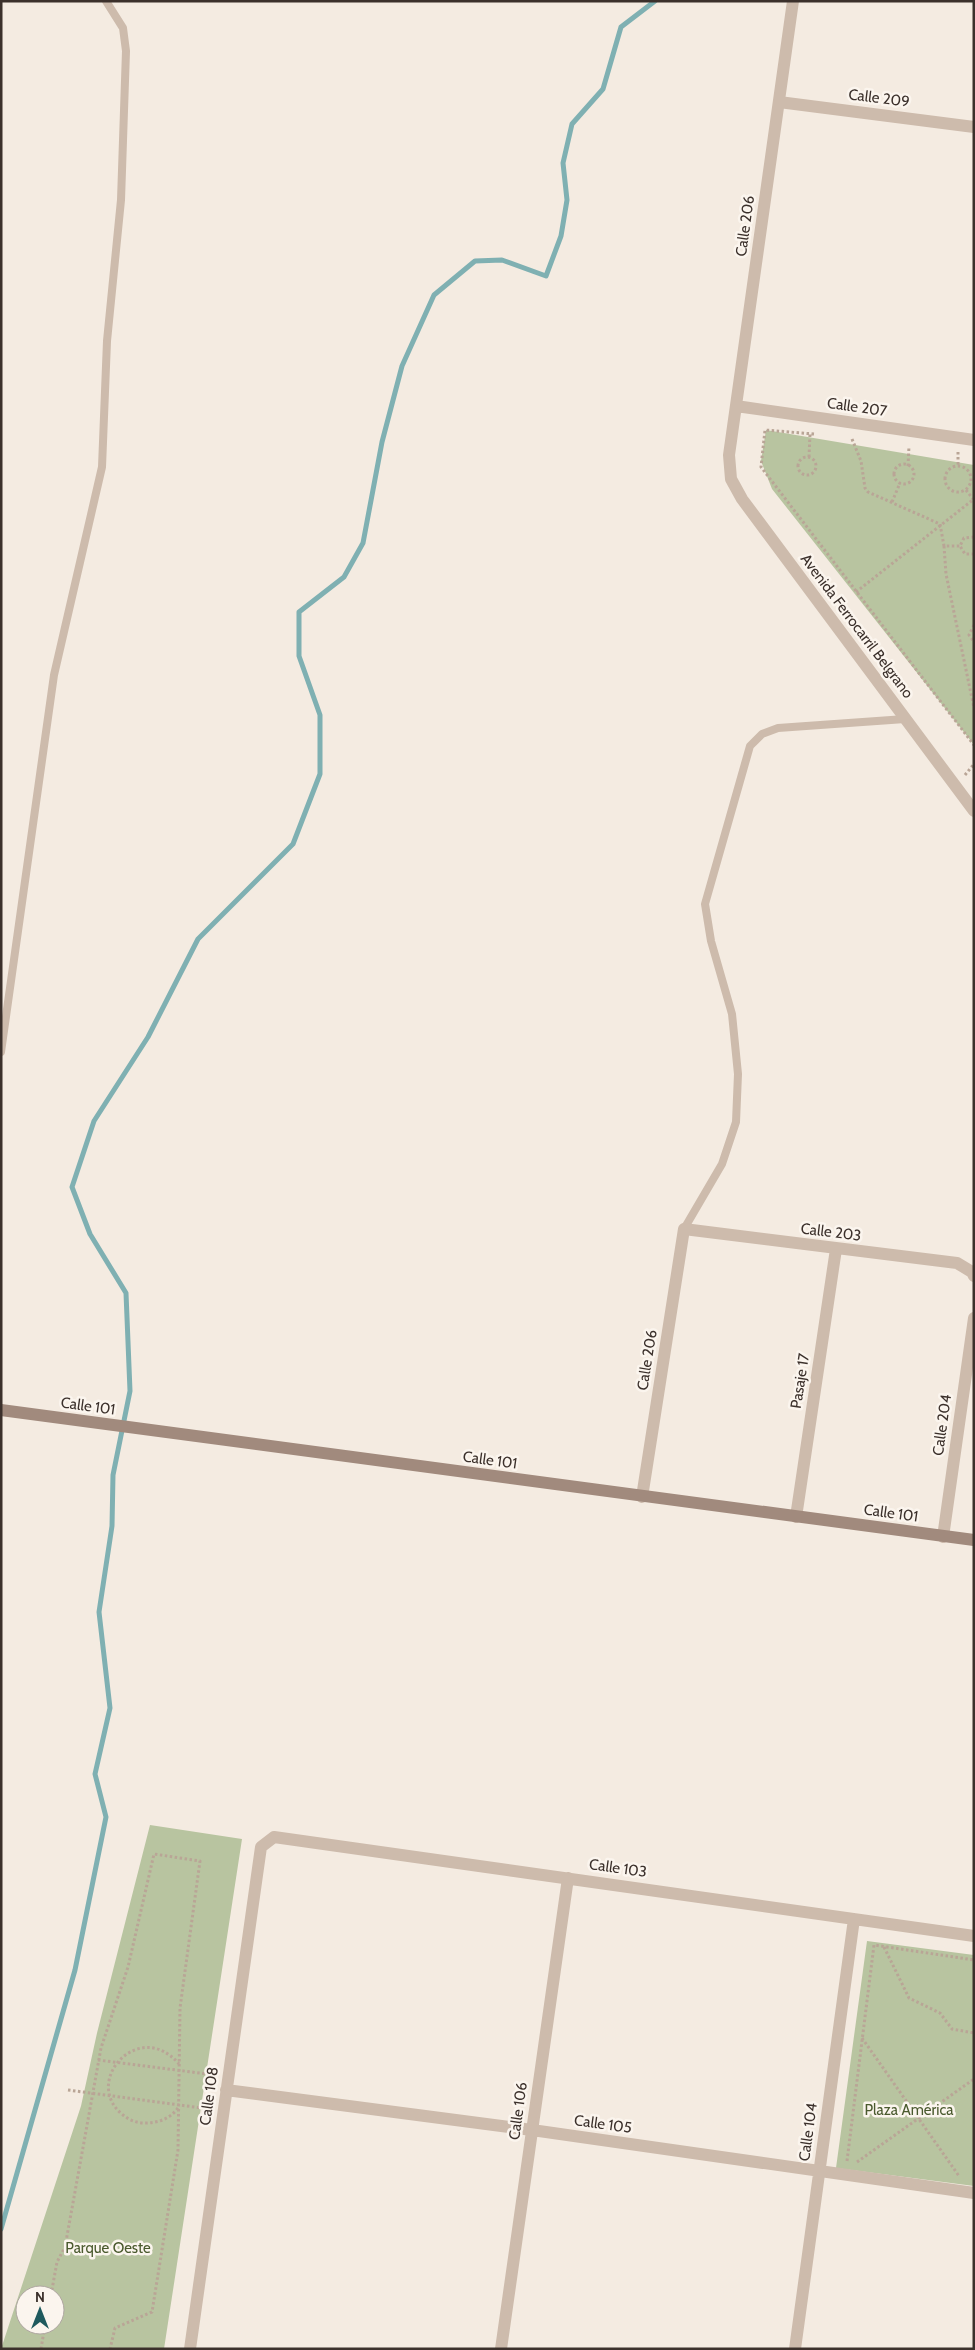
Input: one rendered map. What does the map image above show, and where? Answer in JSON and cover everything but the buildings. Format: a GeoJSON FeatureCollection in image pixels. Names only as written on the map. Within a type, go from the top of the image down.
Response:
{"type":"FeatureCollection","features":[{"type":"Feature","properties":{"kind":"street","name":"Calle 206"},"geometry":{"type":"LineString","coordinates":[[729,455],[794,1]]}},
{"type":"Feature","properties":{"kind":"street","name":"Calle 209"},"geometry":{"type":"LineString","coordinates":[[779,102],[974,127]]}},
{"type":"Feature","properties":{"kind":"street","name":"Calle 207"},"geometry":{"type":"LineString","coordinates":[[736,406],[974,440]]}},
{"type":"Feature","properties":{"kind":"street","name":"Avenida Ferrocarril Belgrano"},"geometry":{"type":"LineString","coordinates":[[729,455],[731,479],[742,499],[974,811]]}},
{"type":"Feature","properties":{"kind":"street","name":"Calle 206"},"geometry":{"type":"LineString","coordinates":[[642,1496],[684,1229]]}},
{"type":"Feature","properties":{"kind":"street","name":"Calle 203"},"geometry":{"type":"LineString","coordinates":[[684,1229],[958,1263],[973,1274]]}},
{"type":"Feature","properties":{"kind":"street","name":"Pasaje 17"},"geometry":{"type":"LineString","coordinates":[[796,1517],[836,1249]]}},
{"type":"Feature","properties":{"kind":"street","name":"Calle 204"},"geometry":{"type":"LineString","coordinates":[[942,1536],[974,1318]]}},
{"type":"Feature","properties":{"kind":"street","name":"Calle 101"},"geometry":{"type":"LineString","coordinates":[[1,1410],[974,1540]]}},
{"type":"Feature","properties":{"kind":"street","name":"Calle 103"},"geometry":{"type":"LineString","coordinates":[[260,1847],[274,1837],[974,1936]]}},
{"type":"Feature","properties":{"kind":"street","name":"Calle 108"},"geometry":{"type":"LineString","coordinates":[[190,2349],[260,1847]]}},
{"type":"Feature","properties":{"kind":"street","name":"Calle 106"},"geometry":{"type":"LineString","coordinates":[[501,2349],[568,1878]]}},
{"type":"Feature","properties":{"kind":"street","name":"Calle 104"},"geometry":{"type":"LineString","coordinates":[[795,2349],[854,1919]]}},
{"type":"Feature","properties":{"kind":"street","name":"Calle 105"},"geometry":{"type":"LineString","coordinates":[[226,2090],[532,2130],[819,2173],[974,2193]]}},
{"type":"Feature","properties":{"kind":"lane"},"geometry":{"type":"LineString","coordinates":[[1,1052],[54,675],[102,467],[107,341],[121,200],[126,51],[122,28],[106,1]]}},
{"type":"Feature","properties":{"kind":"lane"},"geometry":{"type":"LineString","coordinates":[[684,1229],[722,1164],[736,1122],[738,1074],[732,1014],[711,941],[705,904],[750,746],[762,734],[778,728],[905,719]]}},
{"type":"Feature","properties":{"kind":"path"},"geometry":{"type":"LineString","coordinates":[[820,435],[765,430],[761,467],[974,745]]}},
{"type":"Feature","properties":{"kind":"path"},"geometry":{"type":"LineString","coordinates":[[809,457],[810,434]]}},
{"type":"Feature","properties":{"kind":"path"},"geometry":{"type":"LineString","coordinates":[[845,438],[862,440]]}},
{"type":"Feature","properties":{"kind":"path"},"geometry":{"type":"LineString","coordinates":[[852,439],[861,461],[865,488],[868,492],[940,524]]}},
{"type":"Feature","properties":{"kind":"path"},"geometry":{"type":"LineString","coordinates":[[901,445],[916,446]]}},
{"type":"Feature","properties":{"kind":"path"},"geometry":{"type":"LineString","coordinates":[[908,466],[909,446]]}},
{"type":"Feature","properties":{"kind":"path"},"geometry":{"type":"LineString","coordinates":[[949,451],[966,453]]}},
{"type":"Feature","properties":{"kind":"path"},"geometry":{"type":"LineString","coordinates":[[958,452],[958,466]]}},
{"type":"Feature","properties":{"kind":"path"},"geometry":{"type":"LineString","coordinates":[[809,457],[816,463],[816,469],[809,475],[803,475],[798,471],[797,465],[800,459],[809,457]]}},
{"type":"Feature","properties":{"kind":"path"},"geometry":{"type":"LineString","coordinates":[[902,464],[912,470],[913,477],[910,482],[900,483],[894,476],[895,470],[902,464]]}},
{"type":"Feature","properties":{"kind":"path"},"geometry":{"type":"LineString","coordinates":[[958,466],[967,470],[971,477],[966,490],[954,492],[945,483],[947,471],[958,466]]}},
{"type":"Feature","properties":{"kind":"path"},"geometry":{"type":"LineString","coordinates":[[892,502],[900,483]]}},
{"type":"Feature","properties":{"kind":"path"},"geometry":{"type":"LineString","coordinates":[[856,592],[973,499],[966,490]]}},
{"type":"Feature","properties":{"kind":"path"},"geometry":{"type":"LineString","coordinates":[[940,524],[946,574],[974,708]]}},
{"type":"Feature","properties":{"kind":"path"},"geometry":{"type":"LineString","coordinates":[[960,546],[964,538],[974,537]]}},
{"type":"Feature","properties":{"kind":"path"},"geometry":{"type":"LineString","coordinates":[[944,546],[960,546]]}},
{"type":"Feature","properties":{"kind":"path"},"geometry":{"type":"LineString","coordinates":[[960,546],[965,554],[974,554]]}},
{"type":"Feature","properties":{"kind":"path"},"geometry":{"type":"LineString","coordinates":[[969,635],[974,625]]}},
{"type":"Feature","properties":{"kind":"path"},"geometry":{"type":"LineString","coordinates":[[960,635],[969,635]]}},
{"type":"Feature","properties":{"kind":"path"},"geometry":{"type":"LineString","coordinates":[[969,635],[974,642]]}},
{"type":"Feature","properties":{"kind":"path"},"geometry":{"type":"LineString","coordinates":[[53,2285],[57,2262],[65,2247],[98,2060],[128,1967],[154,1854],[200,1861],[180,2008],[178,2150],[152,2312],[115,2328],[110,2349]]}},
{"type":"Feature","properties":{"kind":"path"},"geometry":{"type":"LineString","coordinates":[[866,2163],[846,2161],[874,1945],[974,1960]]}},
{"type":"Feature","properties":{"kind":"path"},"geometry":{"type":"LineString","coordinates":[[884,1947],[909,1998],[940,2013],[952,2030],[974,2033]]}},
{"type":"Feature","properties":{"kind":"path"},"geometry":{"type":"LineString","coordinates":[[862,2038],[959,2176]]}},
{"type":"Feature","properties":{"kind":"path"},"geometry":{"type":"LineString","coordinates":[[178,2106],[164,2120],[153,2123],[140,2123],[129,2119],[119,2111],[111,2096],[110,2077],[117,2062],[124,2055],[135,2049],[148,2047],[161,2049],[172,2056],[179,2064]]}},
{"type":"Feature","properties":{"kind":"path"},"geometry":{"type":"LineString","coordinates":[[98,2060],[228,2077]]}},
{"type":"Feature","properties":{"kind":"path"},"geometry":{"type":"LineString","coordinates":[[857,2162],[974,2079]]}},
{"type":"Feature","properties":{"kind":"path"},"geometry":{"type":"LineString","coordinates":[[68,2090],[224,2111]]}},
{"type":"Feature","properties":{"kind":"path"},"geometry":{"type":"LineString","coordinates":[[950,2175],[966,2177]]}},
{"type":"Feature","properties":{"kind":"path"},"geometry":{"type":"LineString","coordinates":[[40,2349],[43,2335]]}},
{"type":"Feature","properties":{"kind":"green space"},"geometry":{"type":"Polygon","coordinates":[[[766,430],[974,465],[974,745],[772,489],[761,461],[766,430]]]}},
{"type":"Feature","properties":{"kind":"green space","name":"Parque Oeste"},"geometry":{"type":"Polygon","coordinates":[[[150,1825],[242,1839],[164,2349],[1,2349],[15,2306],[15,2335],[65,2335],[65,2285],[22,2285],[81,2106],[97,2033],[150,1825]]]}},
{"type":"Feature","properties":{"kind":"green space","name":"Plaza América"},"geometry":{"type":"Polygon","coordinates":[[[867,1941],[974,1955],[974,2186],[836,2168],[867,1941]]]}},
{"type":"Feature","properties":{"kind":"waterway"},"geometry":{"type":"LineString","coordinates":[[1,2229],[75,1970],[106,1817],[95,1774],[110,1708],[99,1612],[112,1526],[113,1475],[130,1391],[126,1293],[90,1234],[72,1187],[94,1121],[148,1037],[198,939],[293,844],[320,774],[320,715],[299,656],[299,612],[344,577],[363,543],[382,442],[402,366],[434,295],[475,261],[502,260],[546,276],[561,236],[567,200],[563,163],[572,124],[603,89],[621,27],[655,1]]}}]}
